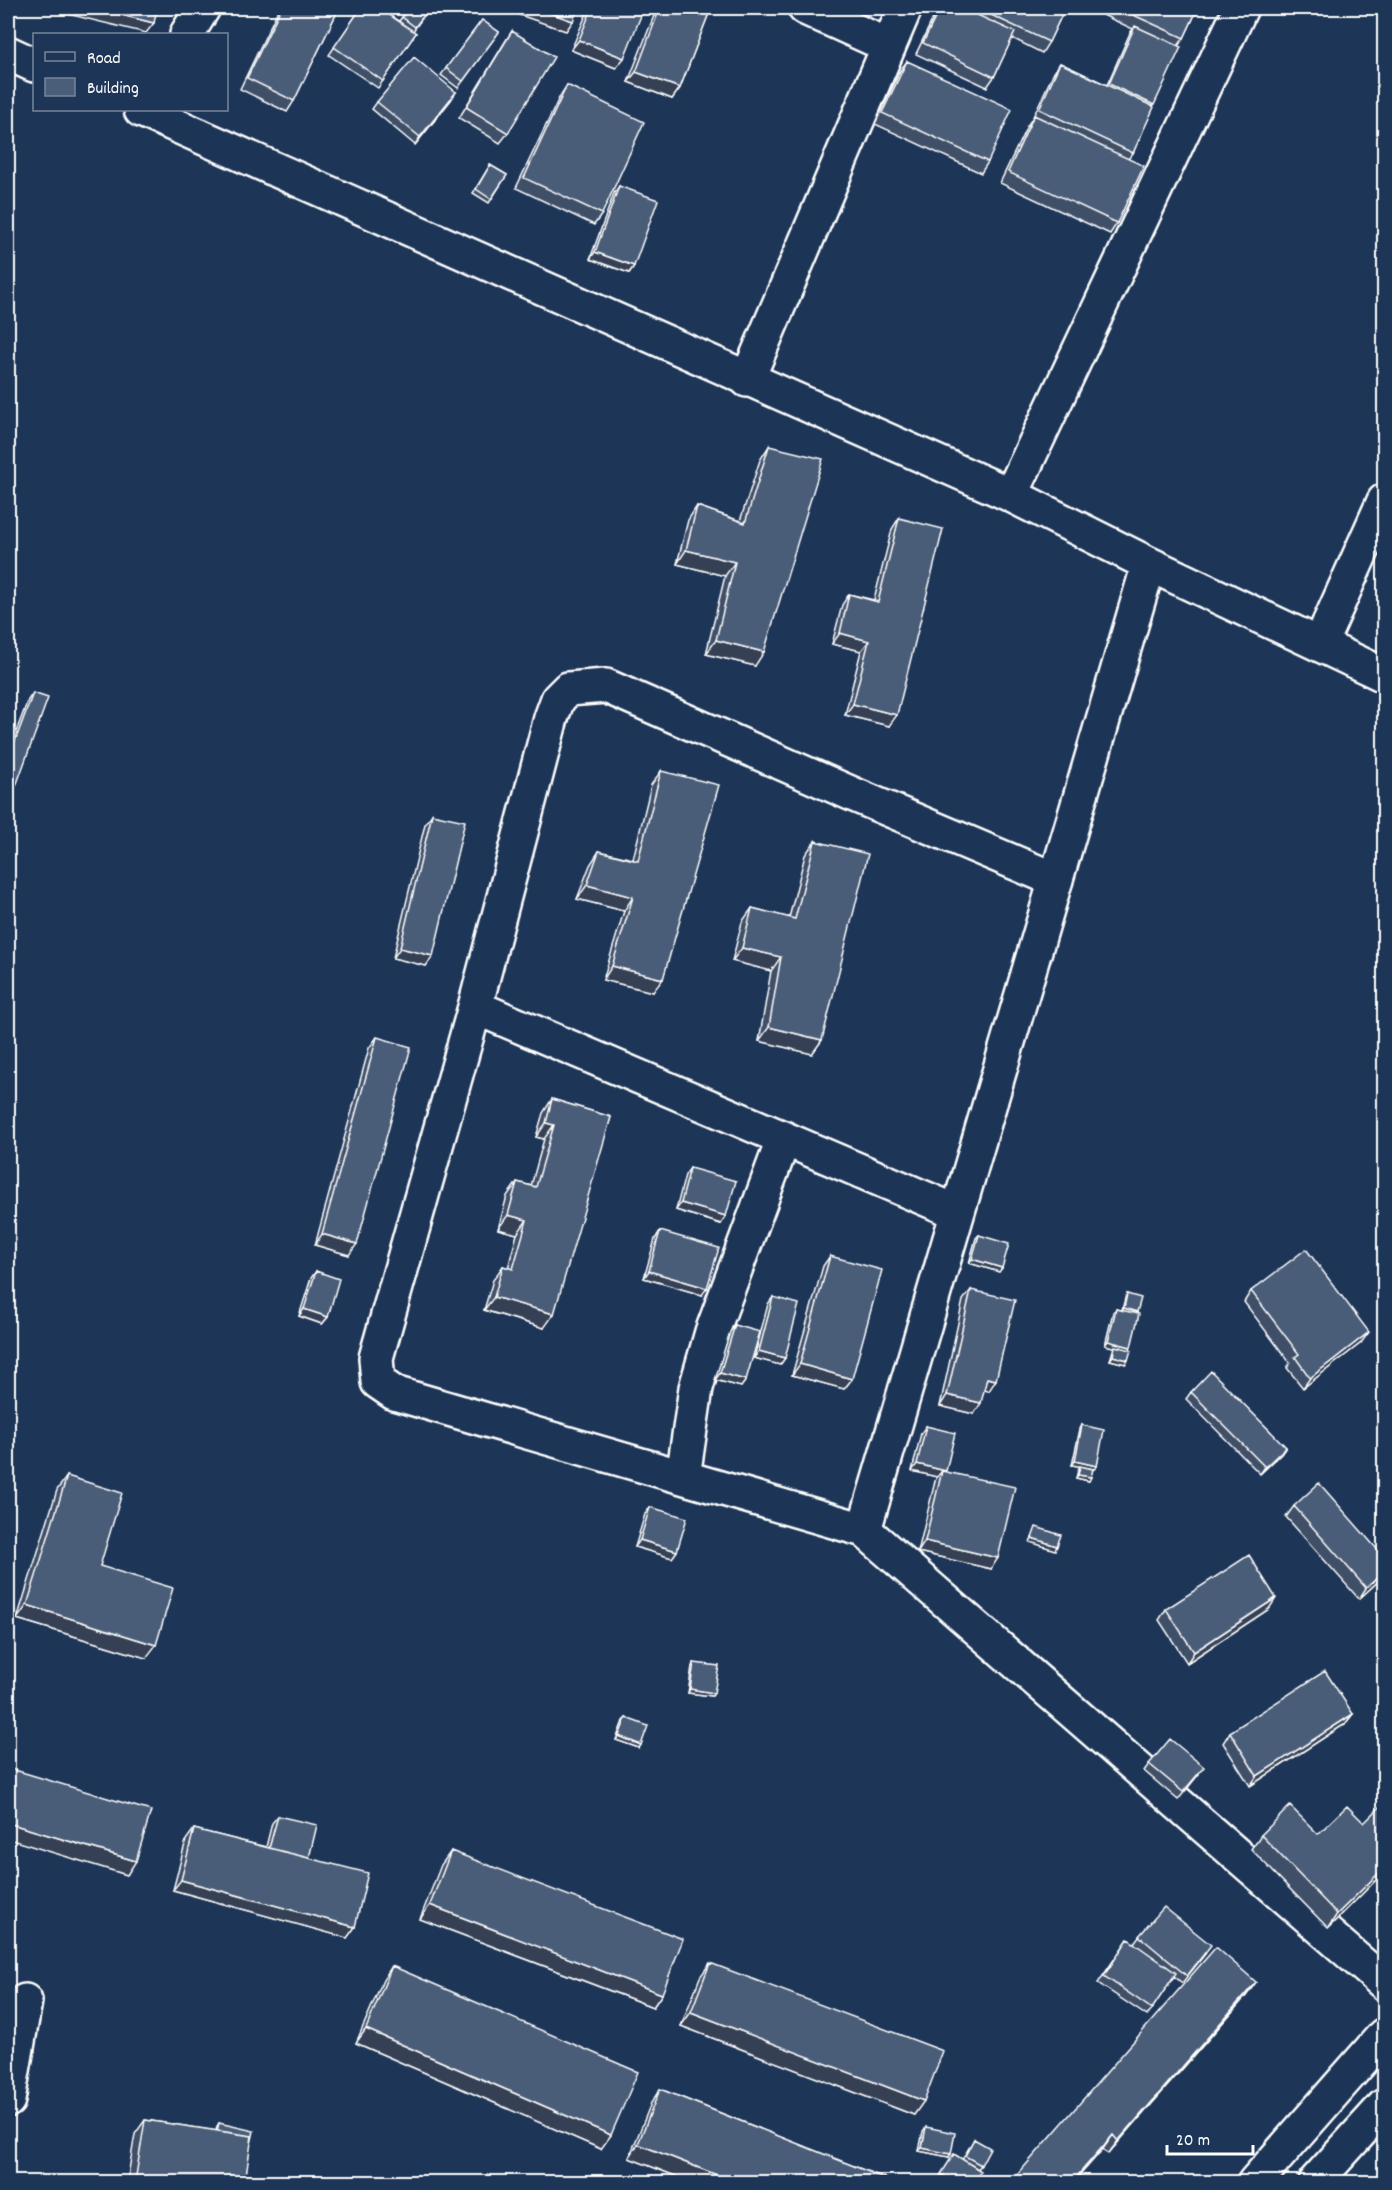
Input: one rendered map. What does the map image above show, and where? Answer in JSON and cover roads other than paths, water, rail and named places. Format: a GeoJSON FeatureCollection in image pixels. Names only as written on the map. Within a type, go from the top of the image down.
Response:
{"type":"FeatureCollection","features":[{"type":"Feature","properties":{"kind":"street"},"geometry":{"type":"LineString","coordinates":[[188,33],[203,8]]}},
{"type":"Feature","properties":{"kind":"street"},"geometry":{"type":"LineString","coordinates":[[806,8],[889,46]]}},
{"type":"Feature","properties":{"kind":"street"},"geometry":{"type":"LineString","coordinates":[[747,380],[905,8]]}},
{"type":"Feature","properties":{"kind":"street"},"geometry":{"type":"LineString","coordinates":[[1011,495],[1240,8]]}},
{"type":"Feature","properties":{"kind":"street"},"geometry":{"type":"LineString","coordinates":[[8,54],[33,65]]}},
{"type":"Feature","properties":{"kind":"street"},"geometry":{"type":"LineString","coordinates":[[143,111],[1011,495],[1149,564],[1384,675]]}},
{"type":"Feature","properties":{"kind":"street"},"geometry":{"type":"LineString","coordinates":[[1320,644],[1384,501]]}},
{"type":"Feature","properties":{"kind":"street"},"geometry":{"type":"LineString","coordinates":[[864,1530],[1149,564]]}},
{"type":"Feature","properties":{"kind":"street"},"geometry":{"type":"LineString","coordinates":[[1056,880],[606,686],[568,688],[558,699],[551,718],[475,1007],[376,1358],[378,1382],[394,1393],[864,1530],[1384,1983]]}},
{"type":"Feature","properties":{"kind":"street"},"geometry":{"type":"LineString","coordinates":[[475,1007],[957,1212]]}},
{"type":"Feature","properties":{"kind":"street"},"geometry":{"type":"LineString","coordinates":[[683,1477],[696,1388],[702,1363],[784,1138]]}},
{"type":"Feature","properties":{"kind":"street"},"geometry":{"type":"LineString","coordinates":[[8,2100],[25,2001]]}},
{"type":"Feature","properties":{"kind":"street"},"geometry":{"type":"LineString","coordinates":[[1255,2182],[1384,2035]]}},
{"type":"Feature","properties":{"kind":"street"},"geometry":{"type":"LineString","coordinates":[[1315,2182],[1384,2106]]}}]}
